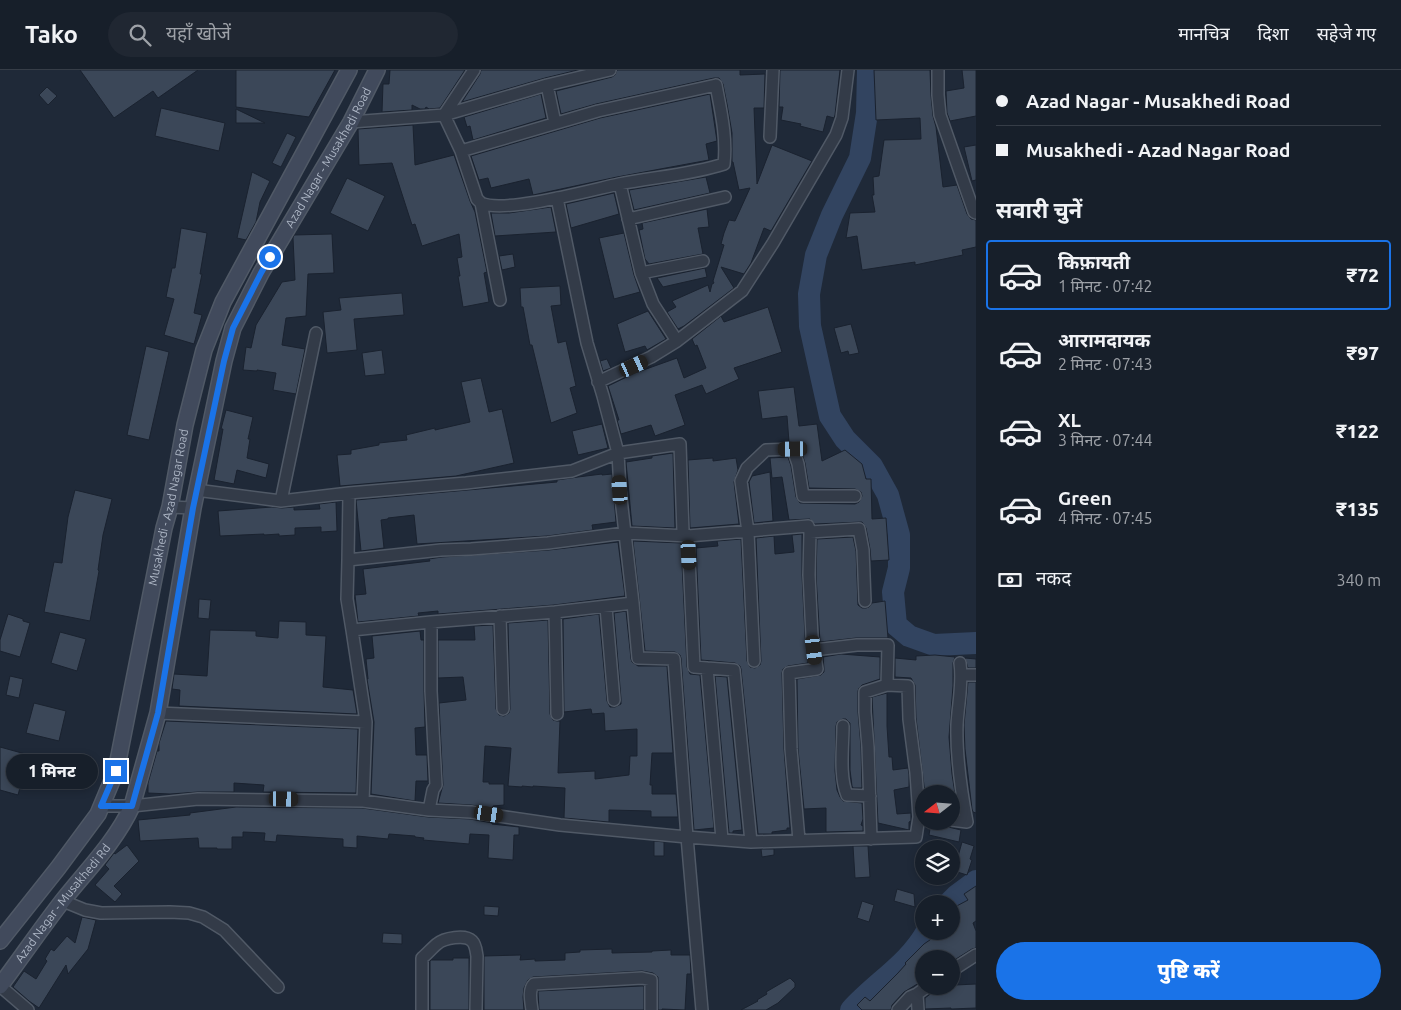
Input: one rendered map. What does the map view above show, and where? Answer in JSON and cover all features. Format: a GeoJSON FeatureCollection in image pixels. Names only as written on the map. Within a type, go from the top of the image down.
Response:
{"type":"FeatureCollection","features":[{"type":"Feature","properties":{"kind":"main road","name":"Musakhedi - Azad Nagar Road"},"geometry":{"type":"LineString","coordinates":[[0,941],[98,814],[116,771],[185,426],[204,350],[223,302],[349,70]]}},
{"type":"Feature","properties":{"kind":"main road","name":"Azad Nagar - Musakhedi Road"},"geometry":{"type":"LineString","coordinates":[[126,820],[132,806],[158,713],[196,490],[233,328],[261,273],[351,122],[376,70]]}},
{"type":"Feature","properties":{"kind":"main road","name":"Azad Nagar - Musakhedi Rd"},"geometry":{"type":"LineString","coordinates":[[0,986],[126,820]]}},
{"type":"Feature","properties":{"kind":"street"},"geometry":{"type":"LineString","coordinates":[[444,115],[474,70]]}},
{"type":"Feature","properties":{"kind":"street"},"geometry":{"type":"LineString","coordinates":[[351,122],[444,115],[547,85],[610,70]]}},
{"type":"Feature","properties":{"kind":"street"},"geometry":{"type":"LineString","coordinates":[[770,137],[773,70]]}},
{"type":"Feature","properties":{"kind":"street"},"geometry":{"type":"LineString","coordinates":[[598,382],[651,357],[677,341],[742,291],[773,243],[836,135],[842,118],[848,70]]}},
{"type":"Feature","properties":{"kind":"street"},"geometry":{"type":"LineString","coordinates":[[938,70],[940,115],[974,212],[976,213]]}},
{"type":"Feature","properties":{"kind":"street"},"geometry":{"type":"LineString","coordinates":[[547,85],[555,123]]}},
{"type":"Feature","properties":{"kind":"street"},"geometry":{"type":"LineString","coordinates":[[461,151],[555,123],[645,100],[716,85],[724,129],[724,164],[676,176],[620,184],[556,198],[492,206],[480,203]]}},
{"type":"Feature","properties":{"kind":"street"},"geometry":{"type":"LineString","coordinates":[[444,115],[461,151],[480,203],[500,300]]}},
{"type":"Feature","properties":{"kind":"street"},"geometry":{"type":"LineString","coordinates":[[620,184],[641,273],[653,304],[677,341]]}},
{"type":"Feature","properties":{"kind":"street"},"geometry":{"type":"LineString","coordinates":[[628,219],[725,197]]}},
{"type":"Feature","properties":{"kind":"street"},"geometry":{"type":"LineString","coordinates":[[556,198],[587,343],[618,453],[620,490],[638,658],[674,659],[702,1010]]}},
{"type":"Feature","properties":{"kind":"street"},"geometry":{"type":"LineString","coordinates":[[641,273],[703,261]]}},
{"type":"Feature","properties":{"kind":"street"},"geometry":{"type":"LineString","coordinates":[[281,501],[316,334]]}},
{"type":"Feature","properties":{"kind":"street"},"geometry":{"type":"LineString","coordinates":[[196,490],[281,501],[572,471],[618,453],[680,444],[684,532],[688,536],[694,667],[734,670],[751,842]]}},
{"type":"Feature","properties":{"kind":"street"},"geometry":{"type":"LineString","coordinates":[[754,661],[748,532],[741,481],[747,468],[766,450],[793,449],[804,496],[855,496]]}},
{"type":"Feature","properties":{"kind":"street"},"geometry":{"type":"LineString","coordinates":[[349,493],[347,599],[366,722],[363,800]]}},
{"type":"Feature","properties":{"kind":"street"},"geometry":{"type":"LineString","coordinates":[[170,507],[193,508]]}},
{"type":"Feature","properties":{"kind":"street"},"geometry":{"type":"LineString","coordinates":[[348,560],[625,533],[688,536],[808,526],[810,532],[809,575],[812,636],[817,668],[789,673],[791,749],[799,840]]}},
{"type":"Feature","properties":{"kind":"street"},"geometry":{"type":"LineString","coordinates":[[810,532],[859,529],[863,550],[865,601]]}},
{"type":"Feature","properties":{"kind":"street"},"geometry":{"type":"LineString","coordinates":[[352,630],[633,603]]}},
{"type":"Feature","properties":{"kind":"street"},"geometry":{"type":"LineString","coordinates":[[606,607],[614,700]]}},
{"type":"Feature","properties":{"kind":"street"},"geometry":{"type":"LineString","coordinates":[[555,612],[557,714]]}},
{"type":"Feature","properties":{"kind":"street"},"geometry":{"type":"LineString","coordinates":[[500,616],[503,709]]}},
{"type":"Feature","properties":{"kind":"street"},"geometry":{"type":"LineString","coordinates":[[429,810],[433,790],[436,785],[431,622]]}},
{"type":"Feature","properties":{"kind":"street"},"geometry":{"type":"LineString","coordinates":[[814,650],[857,645],[888,645],[887,685]]}},
{"type":"Feature","properties":{"kind":"street"},"geometry":{"type":"LineString","coordinates":[[960,663],[961,675],[957,725],[961,788],[972,821]]}},
{"type":"Feature","properties":{"kind":"street"},"geometry":{"type":"LineString","coordinates":[[707,668],[722,839]]}},
{"type":"Feature","properties":{"kind":"street"},"geometry":{"type":"LineString","coordinates":[[961,675],[976,676]]}},
{"type":"Feature","properties":{"kind":"street"},"geometry":{"type":"LineString","coordinates":[[871,839],[865,692],[887,685],[908,686],[909,719],[917,785]]}},
{"type":"Feature","properties":{"kind":"street"},"geometry":{"type":"LineString","coordinates":[[158,713],[366,722]]}},
{"type":"Feature","properties":{"kind":"street"},"geometry":{"type":"LineString","coordinates":[[843,726],[843,780],[845,790],[847,795],[870,796]]}},
{"type":"Feature","properties":{"kind":"street"},"geometry":{"type":"LineString","coordinates":[[101,806],[132,806],[198,799],[363,800],[429,810],[471,812],[560,825],[751,842],[916,837],[918,830]]}},
{"type":"Feature","properties":{"kind":"street"},"geometry":{"type":"LineString","coordinates":[[63,901],[85,910],[101,913],[170,912],[203,916],[224,930],[278,987]]}},
{"type":"Feature","properties":{"kind":"street"},"geometry":{"type":"LineString","coordinates":[[422,1010],[422,958],[444,940],[468,938],[476,947],[477,956],[476,1010]]}},
{"type":"Feature","properties":{"kind":"street"},"geometry":{"type":"LineString","coordinates":[[960,965],[976,955]]}},
{"type":"Feature","properties":{"kind":"street"},"geometry":{"type":"LineString","coordinates":[[532,1010],[530,990],[534,984],[642,978],[651,980],[651,1010]]}},
{"type":"Feature","properties":{"kind":"street"},"geometry":{"type":"LineString","coordinates":[[0,986],[28,1010]]}},
{"type":"Feature","properties":{"kind":"street"},"geometry":{"type":"LineString","coordinates":[[898,1010],[910,997],[915,995]]}},
{"type":"Feature","properties":{"kind":"street"},"geometry":{"type":"LineString","coordinates":[[917,995],[918,1010]]}},
{"type":"Feature","properties":{"kind":"building"},"geometry":{"type":"Polygon","coordinates":[[[80,70],[198,70],[158,98],[153,91],[114,118],[80,70]]]}},
{"type":"Feature","properties":{"kind":"building"},"geometry":{"type":"Polygon","coordinates":[[[236,70],[335,70],[309,117],[236,107],[236,70]]]}},
{"type":"Feature","properties":{"kind":"building"},"geometry":{"type":"Polygon","coordinates":[[[390,70],[465,70],[440,108],[429,109],[426,107],[425,109],[420,109],[412,105],[412,110],[382,112],[383,84],[389,84],[390,70]]]}},
{"type":"Feature","properties":{"kind":"building"},"geometry":{"type":"Polygon","coordinates":[[[481,70],[578,70],[462,102],[481,70]]]}},
{"type":"Feature","properties":{"kind":"building"},"geometry":{"type":"Polygon","coordinates":[[[617,70],[740,70],[740,75],[765,74],[764,108],[754,108],[757,184],[772,145],[812,161],[771,231],[764,228],[751,263],[744,274],[721,267],[734,288],[678,329],[667,312],[676,307],[672,301],[708,285],[710,292],[724,245],[721,244],[729,220],[735,221],[750,188],[739,190],[732,162],[732,133],[727,104],[723,84],[719,78],[596,104],[561,114],[556,91],[612,77],[617,70]]]}},
{"type":"Feature","properties":{"kind":"building"},"geometry":{"type":"Polygon","coordinates":[[[780,70],[840,70],[835,115],[834,118],[827,116],[823,132],[800,126],[801,124],[781,120],[783,107],[779,107],[780,70]]]}},
{"type":"Feature","properties":{"kind":"building"},"geometry":{"type":"Polygon","coordinates":[[[874,70],[930,70],[933,116],[943,187],[957,185],[967,214],[971,219],[976,220],[976,247],[962,250],[963,255],[915,265],[915,262],[862,270],[857,236],[846,238],[850,213],[875,212],[872,195],[874,195],[873,177],[879,176],[884,140],[921,139],[920,118],[876,120],[874,70]]]}},
{"type":"Feature","properties":{"kind":"building"},"geometry":{"type":"Polygon","coordinates":[[[962,70],[976,70],[976,116],[950,121],[947,113],[946,91],[964,88],[962,70]]]}},
{"type":"Feature","properties":{"kind":"building"},"geometry":{"type":"Polygon","coordinates":[[[47,87],[57,96],[48,105],[39,95],[47,87]]]}},
{"type":"Feature","properties":{"kind":"building"},"geometry":{"type":"Polygon","coordinates":[[[541,94],[546,118],[473,140],[470,126],[467,127],[464,117],[541,94]]]}},
{"type":"Feature","properties":{"kind":"building"},"geometry":{"type":"Polygon","coordinates":[[[710,94],[717,141],[706,144],[709,160],[533,195],[529,179],[491,188],[488,178],[479,180],[471,156],[600,118],[710,94]]]}},
{"type":"Feature","properties":{"kind":"building"},"geometry":{"type":"Polygon","coordinates":[[[161,108],[225,123],[219,151],[155,136],[161,108]]]}},
{"type":"Feature","properties":{"kind":"building"},"geometry":{"type":"Polygon","coordinates":[[[236,109],[265,123],[236,123],[236,109]]]}},
{"type":"Feature","properties":{"kind":"building"},"geometry":{"type":"Polygon","coordinates":[[[413,125],[415,165],[454,155],[475,212],[487,272],[484,273],[489,302],[463,307],[457,258],[462,257],[459,234],[422,246],[415,224],[412,225],[392,163],[359,165],[358,129],[413,125]]]}},
{"type":"Feature","properties":{"kind":"building"},"geometry":{"type":"Polygon","coordinates":[[[287,133],[296,137],[281,167],[272,163],[287,133]]]}},
{"type":"Feature","properties":{"kind":"building"},"geometry":{"type":"Polygon","coordinates":[[[976,145],[976,180],[972,181],[964,147],[976,145]]]}},
{"type":"Feature","properties":{"kind":"building"},"geometry":{"type":"Polygon","coordinates":[[[252,172],[270,181],[260,202],[256,222],[246,240],[237,238],[252,172]]]}},
{"type":"Feature","properties":{"kind":"building"},"geometry":{"type":"Polygon","coordinates":[[[706,177],[710,193],[634,210],[629,190],[706,177]]]}},
{"type":"Feature","properties":{"kind":"building"},"geometry":{"type":"Polygon","coordinates":[[[347,178],[385,196],[368,231],[330,213],[347,178]]]}},
{"type":"Feature","properties":{"kind":"building"},"geometry":{"type":"Polygon","coordinates":[[[614,193],[619,214],[571,228],[566,204],[614,193]]]}},
{"type":"Feature","properties":{"kind":"building"},"geometry":{"type":"Polygon","coordinates":[[[551,207],[556,232],[495,236],[491,213],[509,213],[551,207]]]}},
{"type":"Feature","properties":{"kind":"building"},"geometry":{"type":"Polygon","coordinates":[[[707,209],[709,227],[698,228],[703,254],[649,264],[645,259],[639,230],[643,229],[642,223],[707,209]]]}},
{"type":"Feature","properties":{"kind":"building"},"geometry":{"type":"Polygon","coordinates":[[[181,228],[207,233],[200,274],[202,274],[194,313],[202,315],[194,344],[164,335],[174,299],[166,297],[172,268],[175,268],[181,228]]]}},
{"type":"Feature","properties":{"kind":"building"},"geometry":{"type":"Polygon","coordinates":[[[624,233],[640,292],[614,299],[599,238],[624,233]]]}},
{"type":"Feature","properties":{"kind":"building"},"geometry":{"type":"Polygon","coordinates":[[[332,234],[334,273],[308,274],[306,316],[286,318],[282,345],[305,349],[296,394],[273,390],[276,373],[243,370],[246,347],[251,348],[256,325],[282,282],[295,280],[294,235],[332,234]]]}},
{"type":"Feature","properties":{"kind":"building"},"geometry":{"type":"Polygon","coordinates":[[[513,254],[515,267],[502,270],[499,256],[513,254]]]}},
{"type":"Feature","properties":{"kind":"building"},"geometry":{"type":"Polygon","coordinates":[[[705,268],[707,277],[663,287],[657,278],[705,268]]]}},
{"type":"Feature","properties":{"kind":"building"},"geometry":{"type":"Polygon","coordinates":[[[560,286],[561,305],[551,306],[558,343],[566,341],[576,386],[570,388],[577,413],[551,423],[532,345],[530,345],[523,307],[521,307],[520,288],[560,286]]]}},
{"type":"Feature","properties":{"kind":"building"},"geometry":{"type":"Polygon","coordinates":[[[402,293],[404,315],[354,319],[357,350],[327,353],[323,312],[341,310],[339,298],[402,293]]]}},
{"type":"Feature","properties":{"kind":"building"},"geometry":{"type":"Polygon","coordinates":[[[768,307],[782,352],[734,368],[739,379],[706,394],[702,385],[675,395],[685,425],[655,436],[651,425],[621,434],[617,420],[619,420],[608,386],[635,373],[677,358],[684,378],[706,368],[697,345],[695,346],[692,339],[721,316],[724,322],[768,307]]]}},
{"type":"Feature","properties":{"kind":"building"},"geometry":{"type":"Polygon","coordinates":[[[648,311],[666,339],[647,350],[645,346],[625,352],[617,324],[648,311]]]}},
{"type":"Feature","properties":{"kind":"building"},"geometry":{"type":"Polygon","coordinates":[[[851,324],[859,353],[849,355],[848,351],[841,353],[834,328],[851,324]]]}},
{"type":"Feature","properties":{"kind":"building"},"geometry":{"type":"Polygon","coordinates":[[[146,346],[169,352],[149,440],[127,435],[146,346]]]}},
{"type":"Feature","properties":{"kind":"building"},"geometry":{"type":"Polygon","coordinates":[[[382,350],[385,374],[365,376],[362,353],[382,350]]]}},
{"type":"Feature","properties":{"kind":"building"},"geometry":{"type":"Polygon","coordinates":[[[607,359],[611,368],[603,371],[600,361],[607,359]]]}},
{"type":"Feature","properties":{"kind":"building"},"geometry":{"type":"Polygon","coordinates":[[[481,378],[489,412],[502,409],[514,463],[456,476],[340,486],[337,455],[351,454],[351,450],[379,445],[379,443],[407,440],[406,435],[470,422],[461,382],[481,378]]]}},
{"type":"Feature","properties":{"kind":"building"},"geometry":{"type":"Polygon","coordinates":[[[794,387],[799,426],[817,424],[822,461],[845,450],[862,464],[866,479],[871,479],[872,519],[886,518],[889,560],[871,561],[866,528],[862,522],[815,524],[810,519],[789,520],[782,477],[772,478],[770,458],[788,457],[796,497],[800,503],[855,504],[859,502],[862,496],[861,492],[855,489],[809,488],[800,447],[797,443],[789,442],[787,416],[762,419],[758,391],[794,387]]]}},
{"type":"Feature","properties":{"kind":"building"},"geometry":{"type":"Polygon","coordinates":[[[226,410],[253,417],[248,439],[250,439],[247,458],[269,464],[266,478],[237,470],[234,484],[214,480],[223,429],[221,429],[226,410]]]}},
{"type":"Feature","properties":{"kind":"building"},"geometry":{"type":"Polygon","coordinates":[[[602,424],[608,448],[578,455],[572,431],[602,424]]]}},
{"type":"Feature","properties":{"kind":"building"},"geometry":{"type":"Polygon","coordinates":[[[673,453],[675,528],[632,526],[626,462],[673,453]]]}},
{"type":"Feature","properties":{"kind":"building"},"geometry":{"type":"Polygon","coordinates":[[[713,458],[713,461],[736,458],[738,470],[734,482],[739,524],[690,528],[688,460],[713,458]]]}},
{"type":"Feature","properties":{"kind":"building"},"geometry":{"type":"Polygon","coordinates":[[[770,472],[773,521],[754,523],[749,482],[752,476],[770,472]]]}},
{"type":"Feature","properties":{"kind":"building"},"geometry":{"type":"Polygon","coordinates":[[[612,474],[616,522],[592,525],[593,530],[547,536],[417,544],[414,515],[381,520],[384,548],[361,551],[356,500],[557,482],[557,480],[612,474]]]}},
{"type":"Feature","properties":{"kind":"building"},"geometry":{"type":"Polygon","coordinates":[[[75,490],[112,499],[103,535],[90,621],[44,612],[54,562],[62,563],[68,517],[75,490]]]}},
{"type":"Feature","properties":{"kind":"building"},"geometry":{"type":"Polygon","coordinates":[[[336,502],[337,531],[321,532],[321,527],[295,528],[295,535],[220,536],[218,511],[272,507],[294,507],[294,510],[320,509],[319,504],[336,502]]]}},
{"type":"Feature","properties":{"kind":"building"},"geometry":{"type":"Polygon","coordinates":[[[802,534],[802,575],[808,663],[788,666],[783,669],[782,673],[784,749],[790,828],[772,832],[772,834],[758,834],[741,669],[735,663],[701,660],[696,548],[718,546],[717,541],[741,539],[747,661],[750,667],[755,668],[760,665],[761,661],[756,538],[774,536],[775,554],[794,552],[792,535],[802,534]]]}},
{"type":"Feature","properties":{"kind":"building"},"geometry":{"type":"Polygon","coordinates":[[[853,537],[856,551],[858,605],[866,608],[872,603],[885,601],[888,638],[856,638],[820,642],[816,575],[817,539],[853,537]]]}},
{"type":"Feature","properties":{"kind":"building"},"geometry":{"type":"Polygon","coordinates":[[[633,541],[681,543],[687,667],[690,674],[700,675],[714,828],[694,830],[681,658],[675,652],[645,651],[633,541]]]}},
{"type":"Feature","properties":{"kind":"building"},"geometry":{"type":"Polygon","coordinates":[[[618,542],[625,596],[554,605],[438,614],[438,611],[418,613],[419,616],[358,622],[355,595],[366,594],[363,569],[430,561],[429,559],[442,557],[549,550],[618,542]]]}},
{"type":"Feature","properties":{"kind":"building"},"geometry":{"type":"Polygon","coordinates":[[[199,599],[211,600],[209,619],[198,618],[199,599]]]}},
{"type":"Feature","properties":{"kind":"building"},"geometry":{"type":"Polygon","coordinates":[[[626,611],[632,662],[638,666],[667,666],[673,753],[652,753],[650,785],[652,785],[652,794],[676,794],[678,817],[651,817],[651,811],[609,810],[609,822],[564,818],[565,788],[508,786],[511,748],[485,746],[483,782],[504,784],[504,805],[493,806],[493,808],[438,803],[443,785],[439,703],[466,700],[463,677],[438,678],[438,640],[475,640],[474,626],[493,625],[496,709],[499,715],[504,716],[509,713],[510,709],[508,623],[548,620],[550,714],[553,720],[560,721],[558,773],[595,771],[595,779],[629,775],[630,756],[637,756],[637,729],[605,731],[604,713],[592,714],[591,709],[564,712],[563,619],[599,614],[607,701],[610,707],[615,707],[621,704],[621,699],[614,613],[626,611]]]}},
{"type":"Feature","properties":{"kind":"building"},"geometry":{"type":"Polygon","coordinates":[[[8,614],[30,623],[20,657],[0,651],[0,640],[8,614]]]}},
{"type":"Feature","properties":{"kind":"building"},"geometry":{"type":"Polygon","coordinates":[[[279,621],[306,622],[306,635],[326,636],[323,687],[353,690],[357,714],[179,706],[180,690],[172,689],[174,674],[207,676],[210,630],[256,631],[256,636],[278,638],[279,621]]]}},
{"type":"Feature","properties":{"kind":"building"},"geometry":{"type":"Polygon","coordinates":[[[420,631],[421,640],[424,640],[425,727],[415,728],[416,755],[427,755],[428,781],[416,781],[415,801],[371,794],[374,722],[367,679],[366,659],[374,658],[372,636],[420,631]]]}},
{"type":"Feature","properties":{"kind":"building"},"geometry":{"type":"Polygon","coordinates":[[[60,632],[86,639],[77,671],[51,663],[60,632]]]}},
{"type":"Feature","properties":{"kind":"building"},"geometry":{"type":"Polygon","coordinates":[[[841,654],[880,657],[880,679],[862,685],[858,691],[862,788],[853,788],[852,786],[850,723],[843,719],[837,722],[836,726],[835,771],[837,790],[843,801],[862,803],[863,819],[861,825],[863,826],[863,831],[826,832],[826,808],[804,809],[798,749],[797,679],[821,675],[824,672],[823,657],[841,654]]]}},
{"type":"Feature","properties":{"kind":"building"},"geometry":{"type":"Polygon","coordinates":[[[916,656],[955,657],[953,663],[949,737],[954,785],[924,785],[916,718],[915,685],[911,678],[895,677],[895,658],[916,660],[916,656]]]}},
{"type":"Feature","properties":{"kind":"building"},"geometry":{"type":"Polygon","coordinates":[[[965,658],[976,659],[976,668],[968,668],[965,658]]]}},
{"type":"Feature","properties":{"kind":"building"},"geometry":{"type":"Polygon","coordinates":[[[10,676],[23,679],[19,698],[6,695],[10,676]]]}},
{"type":"Feature","properties":{"kind":"building"},"geometry":{"type":"Polygon","coordinates":[[[715,676],[727,677],[742,830],[733,831],[733,833],[729,833],[715,676]]]}},
{"type":"Feature","properties":{"kind":"building"},"geometry":{"type":"Polygon","coordinates":[[[968,682],[976,682],[976,813],[972,809],[965,749],[964,725],[968,682]]]}},
{"type":"Feature","properties":{"kind":"building"},"geometry":{"type":"Polygon","coordinates":[[[887,693],[889,757],[892,757],[893,770],[908,768],[909,774],[909,787],[894,790],[897,814],[911,813],[909,830],[878,823],[872,697],[887,693]]]}},
{"type":"Feature","properties":{"kind":"building"},"geometry":{"type":"Polygon","coordinates":[[[34,703],[66,711],[59,741],[26,733],[34,703]]]}},
{"type":"Feature","properties":{"kind":"building"},"geometry":{"type":"Polygon","coordinates":[[[166,721],[358,729],[356,793],[263,792],[264,785],[234,783],[234,792],[148,793],[148,783],[157,751],[159,751],[159,743],[166,721]]]}},
{"type":"Feature","properties":{"kind":"building"},"geometry":{"type":"Polygon","coordinates":[[[0,747],[29,755],[18,795],[0,790],[0,747]]]}},
{"type":"Feature","properties":{"kind":"building"},"geometry":{"type":"Polygon","coordinates":[[[236,807],[362,808],[428,817],[470,819],[519,827],[519,835],[514,835],[513,860],[488,858],[489,835],[470,834],[469,844],[423,840],[424,838],[415,836],[389,834],[388,839],[357,836],[357,848],[343,847],[343,839],[277,835],[276,842],[264,841],[265,833],[243,832],[243,837],[232,837],[232,849],[199,848],[198,838],[140,841],[138,820],[190,815],[190,813],[236,807]]]}},
{"type":"Feature","properties":{"kind":"building"},"geometry":{"type":"Polygon","coordinates":[[[930,830],[961,830],[959,840],[929,835],[930,830]]]}},
{"type":"Feature","properties":{"kind":"building"},"geometry":{"type":"Polygon","coordinates":[[[654,841],[664,842],[664,856],[654,856],[654,841]]]}},
{"type":"Feature","properties":{"kind":"building"},"geometry":{"type":"Polygon","coordinates":[[[962,842],[974,846],[967,875],[960,873],[960,849],[962,842]]]}},
{"type":"Feature","properties":{"kind":"building"},"geometry":{"type":"Polygon","coordinates":[[[127,845],[139,861],[114,886],[122,894],[115,902],[95,885],[109,869],[105,865],[114,853],[127,845]]]}},
{"type":"Feature","properties":{"kind":"building"},"geometry":{"type":"Polygon","coordinates":[[[853,846],[868,846],[870,877],[855,878],[853,846]]]}},
{"type":"Feature","properties":{"kind":"building"},"geometry":{"type":"Polygon","coordinates":[[[761,849],[774,849],[774,855],[762,857],[761,849]]]}},
{"type":"Feature","properties":{"kind":"building"},"geometry":{"type":"Polygon","coordinates":[[[976,886],[976,921],[973,923],[976,931],[976,948],[960,956],[960,950],[918,950],[930,940],[960,940],[960,904],[968,900],[964,894],[976,886]]]}},
{"type":"Feature","properties":{"kind":"building"},"geometry":{"type":"Polygon","coordinates":[[[897,889],[914,894],[915,907],[894,901],[897,889]]]}},
{"type":"Feature","properties":{"kind":"building"},"geometry":{"type":"Polygon","coordinates":[[[862,901],[874,905],[869,922],[857,918],[862,901]]]}},
{"type":"Feature","properties":{"kind":"building"},"geometry":{"type":"Polygon","coordinates":[[[484,906],[499,907],[498,916],[484,915],[484,906]]]}},
{"type":"Feature","properties":{"kind":"building"},"geometry":{"type":"Polygon","coordinates":[[[82,917],[96,920],[88,949],[68,974],[66,965],[39,1008],[13,987],[24,971],[36,979],[47,961],[45,959],[51,949],[54,951],[67,936],[75,943],[82,917]]]}},
{"type":"Feature","properties":{"kind":"building"},"geometry":{"type":"Polygon","coordinates":[[[383,933],[402,934],[402,944],[382,943],[383,933]]]}},
{"type":"Feature","properties":{"kind":"building"},"geometry":{"type":"Polygon","coordinates":[[[612,949],[612,953],[671,950],[671,955],[690,955],[691,974],[687,974],[685,1010],[658,1010],[658,977],[653,973],[642,971],[533,977],[528,980],[524,988],[524,1010],[484,1010],[484,956],[521,955],[520,960],[565,960],[565,953],[580,952],[580,950],[612,949]]]}},
{"type":"Feature","properties":{"kind":"building"},"geometry":{"type":"Polygon","coordinates":[[[915,953],[915,985],[904,992],[892,1005],[891,1010],[862,1010],[857,1005],[865,997],[870,1001],[898,973],[915,953]]]}},
{"type":"Feature","properties":{"kind":"building"},"geometry":{"type":"Polygon","coordinates":[[[453,958],[469,958],[469,1010],[430,1010],[430,961],[453,960],[453,958]]]}},
{"type":"Feature","properties":{"kind":"building"},"geometry":{"type":"Polygon","coordinates":[[[790,978],[795,983],[795,987],[778,1003],[766,1010],[741,1010],[758,1001],[767,994],[766,992],[790,978]]]}},
{"type":"Feature","properties":{"kind":"building"},"geometry":{"type":"Polygon","coordinates":[[[976,984],[976,1008],[925,1009],[925,998],[929,995],[960,995],[960,985],[976,984]]]}},
{"type":"Feature","properties":{"kind":"building"},"geometry":{"type":"Polygon","coordinates":[[[644,986],[644,1010],[539,1010],[538,991],[644,986]]]}},
{"type":"Feature","properties":{"kind":"waterway"},"geometry":{"type":"LineString","coordinates":[[868,70],[867,113],[860,158],[832,215],[816,255],[809,294],[810,326],[830,416],[845,439],[872,466],[888,495],[899,535],[899,568],[893,592],[896,625],[909,636],[934,645],[976,643]]}},
{"type":"Feature","properties":{"kind":"waterway"},"geometry":{"type":"LineString","coordinates":[[957,895],[976,881]]}},
{"type":"Feature","properties":{"kind":"waterway"},"geometry":{"type":"LineString","coordinates":[[851,1010],[901,963],[922,940]]}},
{"type":"Feature","properties":{"kind":"route"},"geometry":{"type":"LineString","coordinates":[[116,771],[101,806],[132,806],[158,713],[193,508],[224,361],[233,328],[270,257]]}}]}
